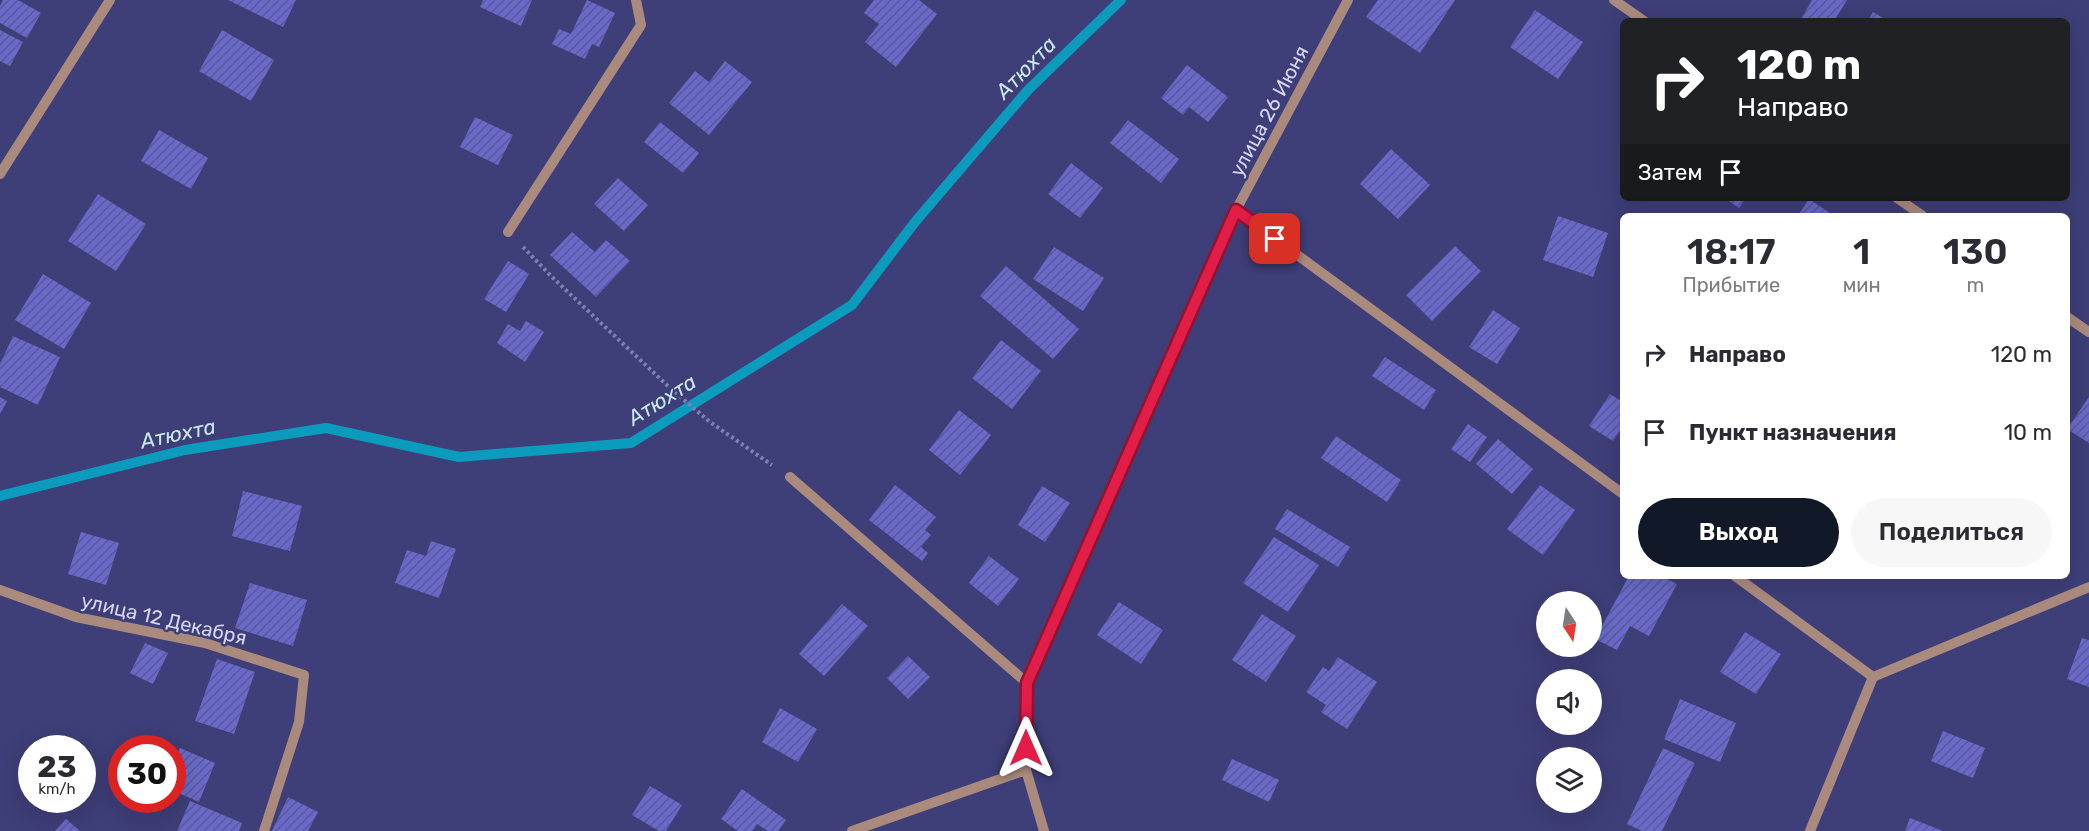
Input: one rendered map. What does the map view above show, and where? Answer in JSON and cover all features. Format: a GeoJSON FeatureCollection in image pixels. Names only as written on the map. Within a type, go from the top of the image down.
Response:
{"type":"FeatureCollection","features":[{"type":"Feature","properties":{"kind":"street"},"geometry":{"type":"LineString","coordinates":[[0,174],[110,0]]}},
{"type":"Feature","properties":{"kind":"street"},"geometry":{"type":"LineString","coordinates":[[508,232],[641,25],[636,0]]}},
{"type":"Feature","properties":{"kind":"street","name":"улица 26 Июня"},"geometry":{"type":"LineString","coordinates":[[1044,831],[1026,770],[1027,683],[1236,210],[1348,0]]}},
{"type":"Feature","properties":{"kind":"street"},"geometry":{"type":"LineString","coordinates":[[1614,0],[1640,18]]}},
{"type":"Feature","properties":{"kind":"street"},"geometry":{"type":"LineString","coordinates":[[1901,201],[1919,213]]}},
{"type":"Feature","properties":{"kind":"street"},"geometry":{"type":"LineString","coordinates":[[1236,210],[1620,492]]}},
{"type":"Feature","properties":{"kind":"street"},"geometry":{"type":"LineString","coordinates":[[2070,319],[2089,332]]}},
{"type":"Feature","properties":{"kind":"street"},"geometry":{"type":"LineString","coordinates":[[790,477],[1027,683]]}},
{"type":"Feature","properties":{"kind":"street"},"geometry":{"type":"LineString","coordinates":[[1739,579],[1874,677]]}},
{"type":"Feature","properties":{"kind":"street"},"geometry":{"type":"LineString","coordinates":[[1810,831],[1874,677],[2089,587]]}},
{"type":"Feature","properties":{"kind":"street","name":"улица 12 Декабря"},"geometry":{"type":"LineString","coordinates":[[0,590],[76,617],[205,643],[304,675],[299,722],[264,831]]}},
{"type":"Feature","properties":{"kind":"street"},"geometry":{"type":"LineString","coordinates":[[852,831],[1026,770]]}},
{"type":"Feature","properties":{"kind":"path"},"geometry":{"type":"LineString","coordinates":[[508,232],[552,277],[670,388],[710,422],[790,477]]}},
{"type":"Feature","properties":{"kind":"building"},"geometry":{"type":"Polygon","coordinates":[[[3,0],[18,0],[41,13],[27,38],[0,23],[0,6],[3,0]]]}},
{"type":"Feature","properties":{"kind":"building"},"geometry":{"type":"Polygon","coordinates":[[[228,0],[296,0],[283,27],[228,0]]]}},
{"type":"Feature","properties":{"kind":"building"},"geometry":{"type":"Polygon","coordinates":[[[483,0],[532,0],[521,26],[480,7],[483,0]]]}},
{"type":"Feature","properties":{"kind":"building"},"geometry":{"type":"Polygon","coordinates":[[[587,0],[615,13],[599,47],[592,44],[585,59],[552,44],[559,29],[571,34],[587,0]]]}},
{"type":"Feature","properties":{"kind":"building"},"geometry":{"type":"Polygon","coordinates":[[[874,0],[919,0],[937,14],[896,67],[865,42],[879,24],[864,13],[874,0]]]}},
{"type":"Feature","properties":{"kind":"building"},"geometry":{"type":"Polygon","coordinates":[[[1378,0],[1455,0],[1420,53],[1366,17],[1378,0]]]}},
{"type":"Feature","properties":{"kind":"building"},"geometry":{"type":"Polygon","coordinates":[[[1812,0],[1847,0],[1836,18],[1802,18],[1812,0]]]}},
{"type":"Feature","properties":{"kind":"building"},"geometry":{"type":"Polygon","coordinates":[[[1535,10],[1583,42],[1558,79],[1510,47],[1535,10]]]}},
{"type":"Feature","properties":{"kind":"building"},"geometry":{"type":"Polygon","coordinates":[[[1873,12],[1883,18],[1870,18],[1873,12]]]}},
{"type":"Feature","properties":{"kind":"building"},"geometry":{"type":"Polygon","coordinates":[[[0,30],[23,42],[10,66],[0,61],[0,30]]]}},
{"type":"Feature","properties":{"kind":"building"},"geometry":{"type":"Polygon","coordinates":[[[222,30],[274,60],[251,101],[199,71],[222,30]]]}},
{"type":"Feature","properties":{"kind":"building"},"geometry":{"type":"Polygon","coordinates":[[[725,61],[752,82],[709,135],[669,103],[695,71],[709,82],[725,61]]]}},
{"type":"Feature","properties":{"kind":"building"},"geometry":{"type":"Polygon","coordinates":[[[1187,65],[1228,97],[1208,122],[1189,107],[1183,115],[1161,98],[1187,65]]]}},
{"type":"Feature","properties":{"kind":"building"},"geometry":{"type":"Polygon","coordinates":[[[475,117],[513,135],[498,165],[460,147],[475,117]]]}},
{"type":"Feature","properties":{"kind":"building"},"geometry":{"type":"Polygon","coordinates":[[[1128,120],[1179,159],[1161,183],[1110,143],[1128,120]]]}},
{"type":"Feature","properties":{"kind":"building"},"geometry":{"type":"Polygon","coordinates":[[[660,122],[699,153],[683,173],[644,142],[660,122]]]}},
{"type":"Feature","properties":{"kind":"building"},"geometry":{"type":"Polygon","coordinates":[[[159,130],[208,158],[191,189],[141,161],[159,130]]]}},
{"type":"Feature","properties":{"kind":"building"},"geometry":{"type":"Polygon","coordinates":[[[1391,149],[1430,185],[1398,219],[1360,184],[1391,149]]]}},
{"type":"Feature","properties":{"kind":"building"},"geometry":{"type":"Polygon","coordinates":[[[1071,163],[1103,188],[1080,218],[1048,194],[1071,163]]]}},
{"type":"Feature","properties":{"kind":"building"},"geometry":{"type":"Polygon","coordinates":[[[618,178],[648,205],[624,231],[594,204],[618,178]]]}},
{"type":"Feature","properties":{"kind":"building"},"geometry":{"type":"Polygon","coordinates":[[[98,194],[146,224],[116,271],[68,241],[98,194]]]}},
{"type":"Feature","properties":{"kind":"building"},"geometry":{"type":"Polygon","coordinates":[[[1729,201],[1744,201],[1739,208],[1729,201]]]}},
{"type":"Feature","properties":{"kind":"building"},"geometry":{"type":"Polygon","coordinates":[[[1808,201],[1812,201],[1830,213],[1800,213],[1808,201]]]}},
{"type":"Feature","properties":{"kind":"building"},"geometry":{"type":"Polygon","coordinates":[[[1558,216],[1608,233],[1593,277],[1543,260],[1558,216]]]}},
{"type":"Feature","properties":{"kind":"building"},"geometry":{"type":"Polygon","coordinates":[[[572,232],[595,252],[606,240],[630,261],[596,297],[550,255],[572,232]]]}},
{"type":"Feature","properties":{"kind":"building"},"geometry":{"type":"Polygon","coordinates":[[[1455,246],[1481,271],[1432,321],[1406,295],[1455,246]]]}},
{"type":"Feature","properties":{"kind":"building"},"geometry":{"type":"Polygon","coordinates":[[[1054,247],[1104,278],[1083,311],[1033,279],[1054,247]]]}},
{"type":"Feature","properties":{"kind":"building"},"geometry":{"type":"Polygon","coordinates":[[[508,261],[529,274],[506,312],[484,299],[508,261]]]}},
{"type":"Feature","properties":{"kind":"building"},"geometry":{"type":"Polygon","coordinates":[[[1006,266],[1079,329],[1053,359],[980,296],[1006,266]]]}},
{"type":"Feature","properties":{"kind":"building"},"geometry":{"type":"Polygon","coordinates":[[[43,274],[91,303],[64,349],[15,320],[43,274]]]}},
{"type":"Feature","properties":{"kind":"building"},"geometry":{"type":"Polygon","coordinates":[[[1493,310],[1520,328],[1497,364],[1469,347],[1493,310]]]}},
{"type":"Feature","properties":{"kind":"building"},"geometry":{"type":"Polygon","coordinates":[[[526,321],[544,332],[525,362],[497,343],[508,324],[520,331],[526,321]]]}},
{"type":"Feature","properties":{"kind":"building"},"geometry":{"type":"Polygon","coordinates":[[[13,336],[60,357],[38,405],[0,387],[0,364],[13,336]]]}},
{"type":"Feature","properties":{"kind":"building"},"geometry":{"type":"Polygon","coordinates":[[[1001,340],[1041,371],[1012,409],[972,378],[1001,340]]]}},
{"type":"Feature","properties":{"kind":"building"},"geometry":{"type":"Polygon","coordinates":[[[1385,357],[1436,390],[1424,410],[1372,376],[1385,357]]]}},
{"type":"Feature","properties":{"kind":"building"},"geometry":{"type":"Polygon","coordinates":[[[1610,394],[1620,400],[1620,430],[1613,441],[1589,426],[1610,394]]]}},
{"type":"Feature","properties":{"kind":"building"},"geometry":{"type":"Polygon","coordinates":[[[0,397],[7,401],[0,414],[0,397]]]}},
{"type":"Feature","properties":{"kind":"building"},"geometry":{"type":"Polygon","coordinates":[[[2089,397],[2089,443],[2070,431],[2070,425],[2089,397]]]}},
{"type":"Feature","properties":{"kind":"building"},"geometry":{"type":"Polygon","coordinates":[[[959,410],[991,435],[960,475],[929,450],[959,410]]]}},
{"type":"Feature","properties":{"kind":"building"},"geometry":{"type":"Polygon","coordinates":[[[1468,424],[1487,437],[1470,462],[1451,449],[1468,424]]]}},
{"type":"Feature","properties":{"kind":"building"},"geometry":{"type":"Polygon","coordinates":[[[1336,436],[1401,480],[1387,502],[1321,458],[1336,436]]]}},
{"type":"Feature","properties":{"kind":"building"},"geometry":{"type":"Polygon","coordinates":[[[1498,439],[1533,469],[1512,494],[1476,464],[1498,439]]]}},
{"type":"Feature","properties":{"kind":"building"},"geometry":{"type":"Polygon","coordinates":[[[895,485],[936,517],[925,530],[931,535],[921,547],[928,553],[922,561],[869,520],[895,485]]]}},
{"type":"Feature","properties":{"kind":"building"},"geometry":{"type":"Polygon","coordinates":[[[1540,485],[1575,510],[1543,555],[1507,529],[1540,485]]]}},
{"type":"Feature","properties":{"kind":"building"},"geometry":{"type":"Polygon","coordinates":[[[1042,486],[1070,503],[1045,542],[1018,525],[1042,486]]]}},
{"type":"Feature","properties":{"kind":"building"},"geometry":{"type":"Polygon","coordinates":[[[243,491],[302,506],[290,551],[232,536],[243,491]]]}},
{"type":"Feature","properties":{"kind":"building"},"geometry":{"type":"Polygon","coordinates":[[[1287,509],[1350,547],[1338,567],[1275,529],[1287,509]]]}},
{"type":"Feature","properties":{"kind":"building"},"geometry":{"type":"Polygon","coordinates":[[[81,532],[119,543],[106,585],[68,574],[81,532]]]}},
{"type":"Feature","properties":{"kind":"building"},"geometry":{"type":"Polygon","coordinates":[[[1274,537],[1319,565],[1288,612],[1243,583],[1274,537]]]}},
{"type":"Feature","properties":{"kind":"building"},"geometry":{"type":"Polygon","coordinates":[[[431,541],[456,549],[439,598],[395,583],[407,550],[426,556],[431,541]]]}},
{"type":"Feature","properties":{"kind":"building"},"geometry":{"type":"Polygon","coordinates":[[[989,556],[1019,579],[998,606],[969,583],[989,556]]]}},
{"type":"Feature","properties":{"kind":"building"},"geometry":{"type":"Polygon","coordinates":[[[1627,579],[1667,579],[1677,584],[1649,636],[1630,626],[1617,650],[1602,642],[1602,626],[1627,579]]]}},
{"type":"Feature","properties":{"kind":"building"},"geometry":{"type":"Polygon","coordinates":[[[250,583],[307,600],[293,646],[235,628],[250,583]]]}},
{"type":"Feature","properties":{"kind":"building"},"geometry":{"type":"Polygon","coordinates":[[[1119,602],[1163,630],[1141,664],[1097,635],[1119,602]]]}},
{"type":"Feature","properties":{"kind":"building"},"geometry":{"type":"Polygon","coordinates":[[[842,604],[868,626],[824,676],[799,654],[842,604]]]}},
{"type":"Feature","properties":{"kind":"building"},"geometry":{"type":"Polygon","coordinates":[[[1262,614],[1296,636],[1266,682],[1232,660],[1262,614]]]}},
{"type":"Feature","properties":{"kind":"building"},"geometry":{"type":"Polygon","coordinates":[[[1745,632],[1781,654],[1756,694],[1720,672],[1745,632]]]}},
{"type":"Feature","properties":{"kind":"building"},"geometry":{"type":"Polygon","coordinates":[[[2082,638],[2089,640],[2089,687],[2067,679],[2082,638]]]}},
{"type":"Feature","properties":{"kind":"building"},"geometry":{"type":"Polygon","coordinates":[[[145,643],[168,653],[153,684],[130,673],[145,643]]]}},
{"type":"Feature","properties":{"kind":"building"},"geometry":{"type":"Polygon","coordinates":[[[908,656],[930,677],[908,699],[887,678],[908,656]]]}},
{"type":"Feature","properties":{"kind":"building"},"geometry":{"type":"Polygon","coordinates":[[[1338,657],[1377,682],[1347,729],[1321,712],[1326,705],[1306,692],[1323,667],[1329,671],[1338,657]]]}},
{"type":"Feature","properties":{"kind":"building"},"geometry":{"type":"Polygon","coordinates":[[[217,659],[255,672],[234,734],[195,721],[217,659]]]}},
{"type":"Feature","properties":{"kind":"building"},"geometry":{"type":"Polygon","coordinates":[[[1680,699],[1736,723],[1720,762],[1664,739],[1680,699]]]}},
{"type":"Feature","properties":{"kind":"building"},"geometry":{"type":"Polygon","coordinates":[[[780,708],[817,729],[798,762],[762,742],[780,708]]]}},
{"type":"Feature","properties":{"kind":"building"},"geometry":{"type":"Polygon","coordinates":[[[1943,731],[1985,748],[1973,778],[1931,761],[1943,731]]]}},
{"type":"Feature","properties":{"kind":"building"},"geometry":{"type":"Polygon","coordinates":[[[1663,748],[1695,763],[1662,831],[1642,831],[1627,824],[1663,748]]]}},
{"type":"Feature","properties":{"kind":"building"},"geometry":{"type":"Polygon","coordinates":[[[186,751],[215,763],[199,802],[186,796],[186,751]]]}},
{"type":"Feature","properties":{"kind":"building"},"geometry":{"type":"Polygon","coordinates":[[[1232,759],[1279,780],[1269,802],[1222,780],[1232,759]]]}},
{"type":"Feature","properties":{"kind":"building"},"geometry":{"type":"Polygon","coordinates":[[[650,786],[682,805],[666,831],[659,831],[632,815],[650,786]]]}},
{"type":"Feature","properties":{"kind":"building"},"geometry":{"type":"Polygon","coordinates":[[[742,789],[786,820],[778,831],[768,831],[757,824],[752,831],[738,831],[721,819],[742,789]]]}},
{"type":"Feature","properties":{"kind":"building"},"geometry":{"type":"Polygon","coordinates":[[[288,797],[318,812],[308,831],[272,831],[288,797]]]}},
{"type":"Feature","properties":{"kind":"building"},"geometry":{"type":"Polygon","coordinates":[[[190,801],[242,823],[239,831],[177,831],[190,801]]]}},
{"type":"Feature","properties":{"kind":"building"},"geometry":{"type":"Polygon","coordinates":[[[1910,818],[1943,831],[1905,831],[1910,818]]]}},
{"type":"Feature","properties":{"kind":"building"},"geometry":{"type":"Polygon","coordinates":[[[66,819],[80,831],[55,831],[66,819]]]}},
{"type":"Feature","properties":{"kind":"waterway","name":"Атюхта"},"geometry":{"type":"LineString","coordinates":[[0,496],[185,450],[326,428],[459,457],[631,443],[852,305],[915,222],[1028,90],[1121,0]]}},
{"type":"Feature","properties":{"kind":"route"},"geometry":{"type":"LineString","coordinates":[[1026,748],[1027,683],[1236,210],[1275,239]]}}]}
